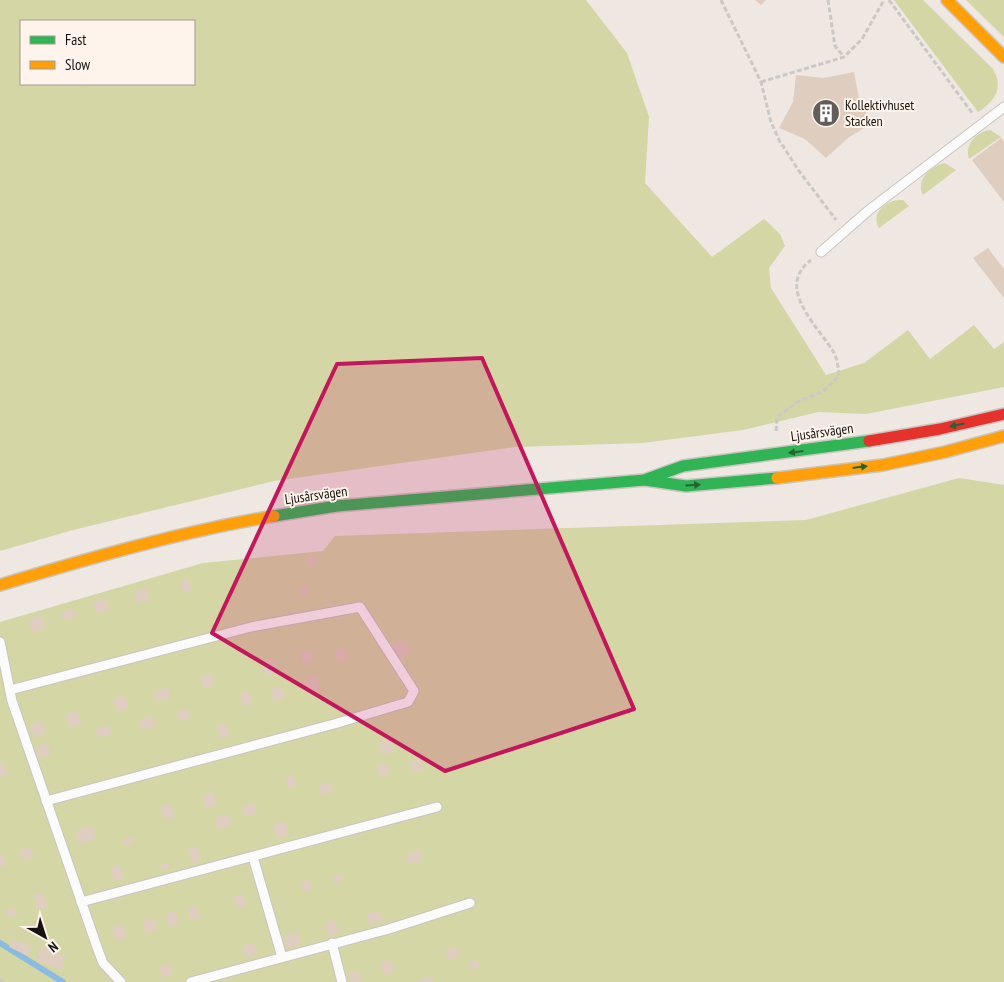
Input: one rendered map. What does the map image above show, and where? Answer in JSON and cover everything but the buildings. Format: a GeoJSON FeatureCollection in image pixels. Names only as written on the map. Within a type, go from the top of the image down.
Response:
{"type":"FeatureCollection","features":[{"type":"Feature","properties":{"kind":"main road"},"geometry":{"type":"LineString","coordinates":[[947,0],[1004,58]]}},
{"type":"Feature","properties":{"kind":"main road","name":"Ljusårsvägen"},"geometry":{"type":"LineString","coordinates":[[645,480],[684,466],[829,447],[940,429],[1004,414]]}},
{"type":"Feature","properties":{"kind":"main road","name":"Ljusårsvägen"},"geometry":{"type":"LineString","coordinates":[[0,584],[108,552],[178,535],[239,522],[337,506],[645,480],[686,486],[779,477],[883,464],[945,452],[1004,436]]}},
{"type":"Feature","properties":{"kind":"lane"},"geometry":{"type":"LineString","coordinates":[[821,252],[844,230],[1004,107]]}},
{"type":"Feature","properties":{"kind":"lane"},"geometry":{"type":"LineString","coordinates":[[10,690],[251,627],[360,607],[414,691],[408,702],[334,724],[46,801]]}},
{"type":"Feature","properties":{"kind":"lane"},"geometry":{"type":"LineString","coordinates":[[0,642],[10,690],[81,902],[103,963],[121,982]]}},
{"type":"Feature","properties":{"kind":"lane"},"geometry":{"type":"LineString","coordinates":[[81,902],[437,807]]}},
{"type":"Feature","properties":{"kind":"lane"},"geometry":{"type":"LineString","coordinates":[[253,856],[282,957]]}},
{"type":"Feature","properties":{"kind":"lane"},"geometry":{"type":"LineString","coordinates":[[191,982],[332,944],[470,903]]}},
{"type":"Feature","properties":{"kind":"lane"},"geometry":{"type":"LineString","coordinates":[[332,944],[342,982]]}},
{"type":"Feature","properties":{"kind":"path"},"geometry":{"type":"LineString","coordinates":[[721,0],[761,82],[771,122],[779,140],[798,170],[844,230]]}},
{"type":"Feature","properties":{"kind":"path"},"geometry":{"type":"LineString","coordinates":[[828,0],[835,46],[844,57]]}},
{"type":"Feature","properties":{"kind":"path"},"geometry":{"type":"LineString","coordinates":[[761,82],[844,57],[862,38],[884,0]]}},
{"type":"Feature","properties":{"kind":"path"},"geometry":{"type":"LineString","coordinates":[[889,0],[981,125]]}},
{"type":"Feature","properties":{"kind":"path"},"geometry":{"type":"LineString","coordinates":[[776,434],[777,417],[799,401],[822,392],[838,376],[834,354],[805,311],[796,290],[796,282],[800,270],[821,252]]}},
{"type":"Feature","properties":{"kind":"path"},"geometry":{"type":"LineString","coordinates":[[0,980],[4,982]]}},
{"type":"Feature","properties":{"kind":"highlighted area"},"geometry":{"type":"Polygon","coordinates":[[[482,358],[634,709],[445,771],[212,633],[337,364],[482,358]]]}},
{"type":"Feature","properties":{"kind":"green space"},"geometry":{"type":"Polygon","coordinates":[[[0,0],[586,0],[627,53],[649,117],[645,183],[712,257],[764,219],[780,234],[785,246],[769,268],[771,288],[826,375],[864,363],[908,330],[930,359],[974,325],[994,349],[1004,342],[1004,387],[866,414],[818,412],[743,430],[642,443],[516,447],[274,481],[73,530],[0,551],[0,0]]]}},
{"type":"Feature","properties":{"kind":"green space"},"geometry":{"type":"Polygon","coordinates":[[[894,0],[923,0],[993,69],[998,82],[998,88],[993,99],[984,108],[978,112],[894,0]]]}},
{"type":"Feature","properties":{"kind":"green space"},"geometry":{"type":"Polygon","coordinates":[[[966,0],[1004,0],[1004,37],[966,0]]]}},
{"type":"Feature","properties":{"kind":"green space"},"geometry":{"type":"Polygon","coordinates":[[[990,130],[1001,137],[969,159],[968,149],[972,140],[980,133],[990,130]]]}},
{"type":"Feature","properties":{"kind":"green space"},"geometry":{"type":"Polygon","coordinates":[[[945,163],[956,170],[923,195],[921,184],[923,179],[930,170],[945,163]]]}},
{"type":"Feature","properties":{"kind":"green space"},"geometry":{"type":"Polygon","coordinates":[[[903,200],[909,206],[879,228],[877,222],[878,212],[886,204],[903,200]]]}},
{"type":"Feature","properties":{"kind":"green space"},"geometry":{"type":"Polygon","coordinates":[[[959,478],[1004,485],[1004,982],[0,982],[0,622],[203,563],[323,551],[335,536],[806,520],[959,478]]]}},
{"type":"Feature","properties":{"kind":"waterway"},"geometry":{"type":"LineString","coordinates":[[0,943],[63,982]]}},
{"type":"Feature","properties":{"kind":"traffic: fast"},"geometry":{"type":"LineString","coordinates":[[647,479],[683,466],[869,441]]}},
{"type":"Feature","properties":{"kind":"traffic: fast"},"geometry":{"type":"LineString","coordinates":[[274,516],[337,506],[645,480],[686,486],[777,478]]}},
{"type":"Feature","properties":{"kind":"traffic: slow"},"geometry":{"type":"LineString","coordinates":[[947,0],[1004,57]]}},
{"type":"Feature","properties":{"kind":"traffic: slow"},"geometry":{"type":"LineString","coordinates":[[777,478],[883,465],[945,452],[1004,436]]}},
{"type":"Feature","properties":{"kind":"traffic: slow"},"geometry":{"type":"LineString","coordinates":[[0,585],[170,538],[274,516]]}},
{"type":"Feature","properties":{"kind":"traffic: jam"},"geometry":{"type":"LineString","coordinates":[[869,441],[940,429],[1004,414]]}},
{"type":"Feature","properties":{"kind":"place","name":"Kollektivhuset Stacken"},"geometry":{"type":"Point","coordinates":[826,113]}}]}
